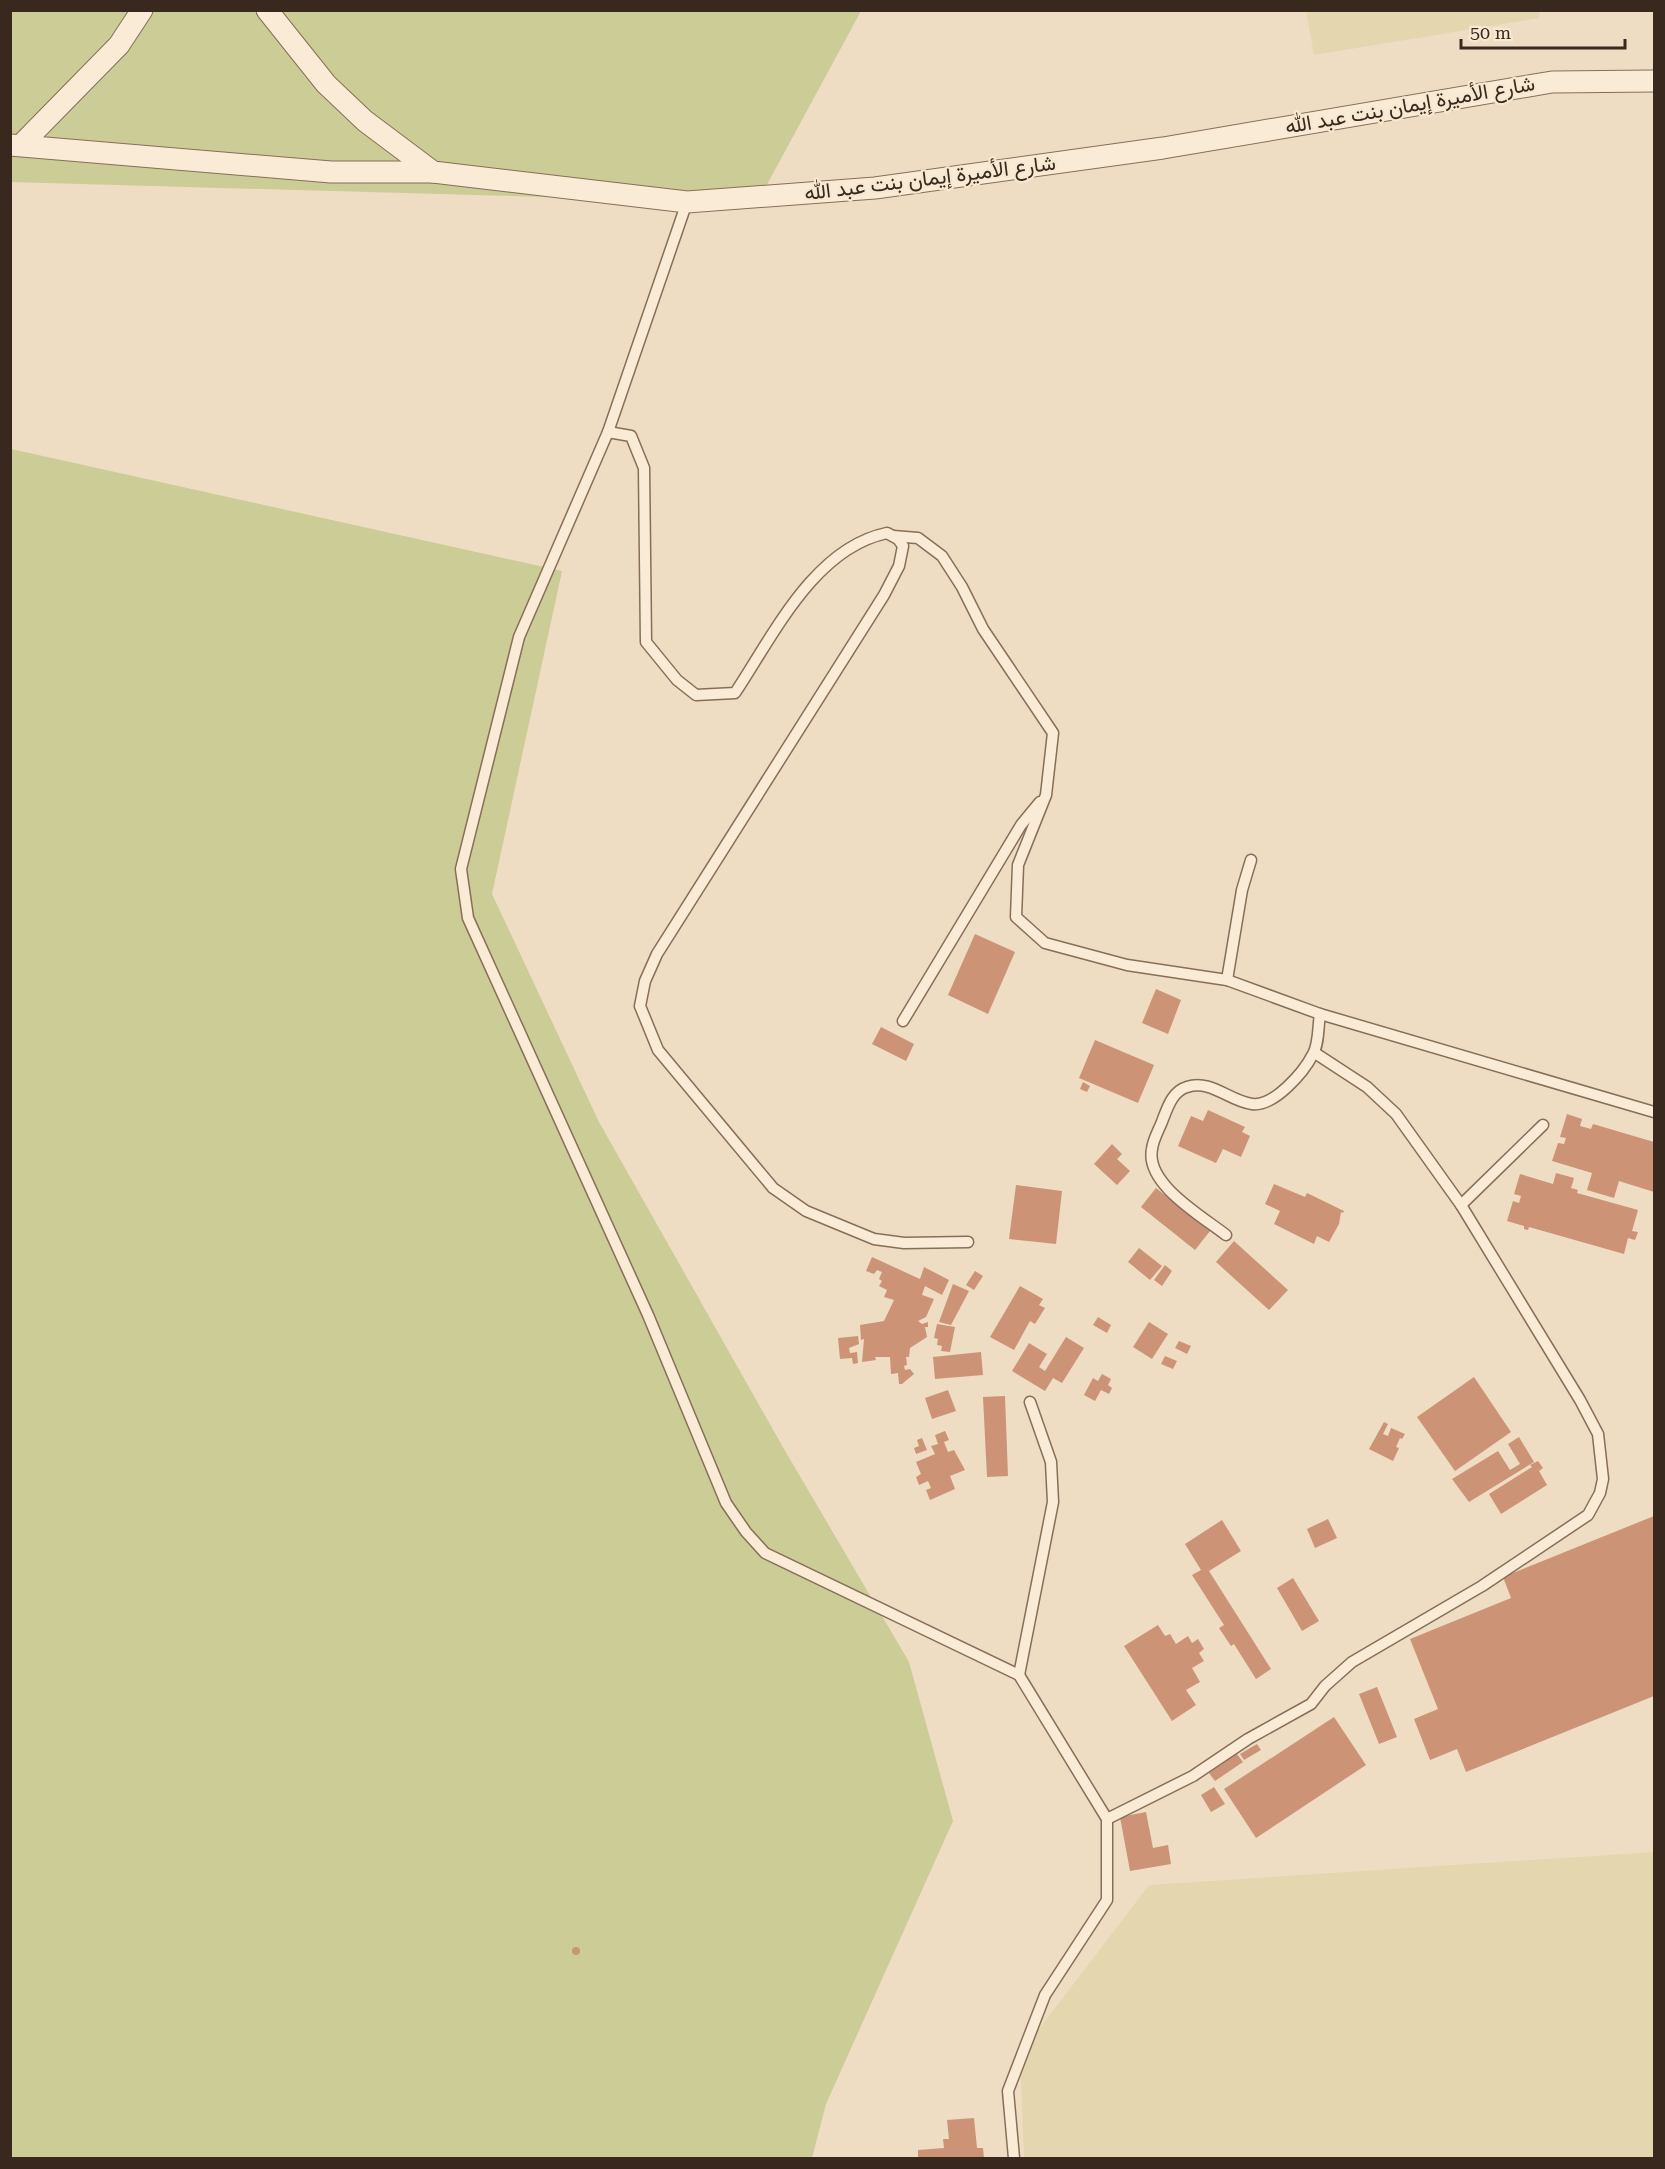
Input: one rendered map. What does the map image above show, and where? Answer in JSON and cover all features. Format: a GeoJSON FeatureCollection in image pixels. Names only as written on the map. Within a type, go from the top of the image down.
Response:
{"type":"FeatureCollection","features":[{"type":"Feature","properties":{"kind":"street"},"geometry":{"type":"LineString","coordinates":[[16,145],[119,45],[142,10]]}},
{"type":"Feature","properties":{"kind":"street"},"geometry":{"type":"LineString","coordinates":[[267,10],[326,84],[365,121],[433,172]]}},
{"type":"Feature","properties":{"kind":"street","name":"شارع الأميرة إيمان بنت عبد الله"},"geometry":{"type":"LineString","coordinates":[[16,145],[331,172],[433,172],[687,202],[875,188],[1140,152],[1552,82],[1654,81]]}},
{"type":"Feature","properties":{"kind":"lane"},"geometry":{"type":"LineString","coordinates":[[687,202],[608,432],[519,638],[461,869],[468,918],[648,1315],[726,1503],[746,1532],[765,1553],[1019,1675],[1107,1819],[1107,1900],[1045,1995],[1008,2091],[1014,2158]]}},
{"type":"Feature","properties":{"kind":"lane"},"geometry":{"type":"LineString","coordinates":[[608,432],[631,436],[644,468],[646,642],[677,680],[696,695],[735,693],[810,580],[842,553],[860,542],[887,533],[903,546],[899,566],[657,954],[645,981],[640,1006],[658,1050],[773,1188],[806,1211],[874,1239],[904,1244],[968,1242]]}},
{"type":"Feature","properties":{"kind":"lane"},"geometry":{"type":"LineString","coordinates":[[893,537],[918,538],[942,556],[962,587],[983,629],[1053,733],[1046,795],[1018,865],[1016,916],[1045,943],[1127,964],[1227,980],[1320,1014],[1654,1112]]}},
{"type":"Feature","properties":{"kind":"lane"},"geometry":{"type":"LineString","coordinates":[[903,1020],[1021,825],[1046,795]]}},
{"type":"Feature","properties":{"kind":"lane"},"geometry":{"type":"LineString","coordinates":[[1227,980],[1242,890],[1251,860]]}},
{"type":"Feature","properties":{"kind":"lane"},"geometry":{"type":"LineString","coordinates":[[1226,1235],[1161,1183],[1154,1169],[1151,1150],[1171,1100],[1184,1088],[1196,1085],[1210,1087],[1250,1104],[1257,1104],[1290,1086],[1314,1053],[1320,1014]]}},
{"type":"Feature","properties":{"kind":"lane"},"geometry":{"type":"LineString","coordinates":[[1107,1819],[1193,1776],[1248,1739],[1311,1704],[1325,1686],[1352,1662],[1482,1586],[1588,1515],[1596,1505],[1604,1479],[1598,1434],[1574,1390],[1461,1205],[1396,1114],[1367,1087],[1314,1053]]}},
{"type":"Feature","properties":{"kind":"lane"},"geometry":{"type":"LineString","coordinates":[[1461,1205],[1543,1125]]}},
{"type":"Feature","properties":{"kind":"lane"},"geometry":{"type":"LineString","coordinates":[[1019,1675],[1053,1502],[1052,1462],[1030,1402]]}},
{"type":"Feature","properties":{"kind":"shaded area"},"geometry":{"type":"Polygon","coordinates":[[[1540,10],[1539,18],[1314,55],[1306,11],[1540,10]]]}},
{"type":"Feature","properties":{"kind":"shaded area"},"geometry":{"type":"Polygon","coordinates":[[[1654,1852],[1654,2158],[1024,2158],[1020,2054],[1149,1885],[1654,1852]]]}},
{"type":"Feature","properties":{"kind":"green space"},"geometry":{"type":"Polygon","coordinates":[[[11,11],[861,11],[757,203],[11,182],[11,11]]]}},
{"type":"Feature","properties":{"kind":"green space"},"geometry":{"type":"Polygon","coordinates":[[[11,449],[562,571],[492,894],[599,1122],[784,1449],[909,1662],[953,1821],[826,2104],[812,2158],[11,2158],[11,449]]]}},
{"type":"Feature","properties":{"kind":"building"},"geometry":{"type":"Polygon","coordinates":[[[975,934],[1015,952],[988,1014],[948,995],[975,934]]]}},
{"type":"Feature","properties":{"kind":"building"},"geometry":{"type":"Polygon","coordinates":[[[1156,989],[1181,1000],[1168,1034],[1142,1023],[1156,989]]]}},
{"type":"Feature","properties":{"kind":"building"},"geometry":{"type":"Polygon","coordinates":[[[881,1027],[914,1044],[906,1061],[872,1044],[881,1027]]]}},
{"type":"Feature","properties":{"kind":"building"},"geometry":{"type":"Polygon","coordinates":[[[1095,1040],[1154,1065],[1138,1103],[1079,1078],[1095,1040]]]}},
{"type":"Feature","properties":{"kind":"building"},"geometry":{"type":"Polygon","coordinates":[[[1083,1082],[1090,1086],[1087,1092],[1080,1089],[1083,1082]]]}},
{"type":"Feature","properties":{"kind":"building"},"geometry":{"type":"Polygon","coordinates":[[[1208,1110],[1245,1127],[1242,1132],[1250,1136],[1241,1157],[1223,1149],[1216,1163],[1178,1146],[1191,1116],[1203,1121],[1208,1110]]]}},
{"type":"Feature","properties":{"kind":"building"},"geometry":{"type":"Polygon","coordinates":[[[1567,1114],[1582,1119],[1580,1126],[1591,1129],[1593,1124],[1654,1142],[1654,1192],[1619,1181],[1614,1198],[1587,1190],[1592,1173],[1552,1161],[1558,1143],[1564,1144],[1566,1138],[1560,1137],[1567,1114]]]}},
{"type":"Feature","properties":{"kind":"building"},"geometry":{"type":"Polygon","coordinates":[[[1112,1144],[1122,1154],[1117,1159],[1130,1171],[1117,1185],[1094,1164],[1112,1144]]]}},
{"type":"Feature","properties":{"kind":"building"},"geometry":{"type":"Polygon","coordinates":[[[1556,1173],[1574,1178],[1571,1188],[1578,1190],[1577,1193],[1638,1210],[1632,1231],[1638,1232],[1635,1240],[1628,1238],[1624,1254],[1529,1227],[1528,1230],[1524,1229],[1524,1226],[1507,1221],[1513,1201],[1519,1203],[1521,1196],[1514,1194],[1520,1174],[1553,1184],[1556,1173]]]}},
{"type":"Feature","properties":{"kind":"building"},"geometry":{"type":"Polygon","coordinates":[[[1274,1184],[1305,1197],[1307,1193],[1344,1211],[1341,1212],[1339,1224],[1329,1242],[1317,1236],[1314,1244],[1274,1224],[1280,1211],[1265,1204],[1274,1184]]]}},
{"type":"Feature","properties":{"kind":"building"},"geometry":{"type":"Polygon","coordinates":[[[1016,1185],[1062,1191],[1056,1244],[1009,1239],[1016,1185]]]}},
{"type":"Feature","properties":{"kind":"building"},"geometry":{"type":"Polygon","coordinates":[[[1156,1188],[1210,1231],[1195,1250],[1141,1207],[1156,1188]]]}},
{"type":"Feature","properties":{"kind":"building"},"geometry":{"type":"Polygon","coordinates":[[[1234,1241],[1288,1290],[1269,1310],[1216,1262],[1234,1241]]]}},
{"type":"Feature","properties":{"kind":"building"},"geometry":{"type":"Polygon","coordinates":[[[1139,1248],[1162,1266],[1150,1280],[1128,1262],[1139,1248]]]}},
{"type":"Feature","properties":{"kind":"building"},"geometry":{"type":"Polygon","coordinates":[[[872,1257],[920,1279],[924,1267],[949,1280],[942,1295],[925,1286],[922,1295],[934,1299],[926,1317],[918,1321],[922,1324],[928,1322],[928,1327],[925,1327],[927,1337],[910,1348],[909,1357],[906,1357],[907,1365],[904,1366],[905,1370],[910,1369],[914,1374],[902,1384],[899,1384],[898,1373],[891,1374],[890,1357],[875,1357],[876,1360],[862,1362],[864,1339],[861,1340],[860,1325],[884,1321],[894,1300],[884,1297],[887,1290],[879,1286],[882,1281],[879,1279],[882,1272],[877,1270],[874,1274],[866,1271],[872,1257]]]}},
{"type":"Feature","properties":{"kind":"building"},"geometry":{"type":"Polygon","coordinates":[[[1165,1265],[1172,1271],[1162,1286],[1154,1280],[1165,1265]]]}},
{"type":"Feature","properties":{"kind":"building"},"geometry":{"type":"Polygon","coordinates":[[[975,1271],[983,1276],[974,1290],[966,1285],[975,1271]]]}},
{"type":"Feature","properties":{"kind":"building"},"geometry":{"type":"Polygon","coordinates":[[[953,1284],[969,1291],[951,1325],[939,1322],[953,1284]]]}},
{"type":"Feature","properties":{"kind":"building"},"geometry":{"type":"Polygon","coordinates":[[[1020,1286],[1043,1299],[1039,1305],[1045,1308],[1035,1324],[1030,1321],[1014,1350],[990,1337],[1020,1286]]]}},
{"type":"Feature","properties":{"kind":"building"},"geometry":{"type":"Polygon","coordinates":[[[1098,1317],[1111,1325],[1107,1333],[1093,1325],[1098,1317]]]}},
{"type":"Feature","properties":{"kind":"building"},"geometry":{"type":"Polygon","coordinates":[[[1149,1322],[1168,1334],[1152,1359],[1133,1347],[1149,1322]]]}},
{"type":"Feature","properties":{"kind":"building"},"geometry":{"type":"Polygon","coordinates":[[[937,1324],[955,1327],[950,1352],[941,1351],[942,1346],[937,1345],[938,1339],[934,1338],[937,1324]]]}},
{"type":"Feature","properties":{"kind":"building"},"geometry":{"type":"Polygon","coordinates":[[[858,1336],[859,1344],[849,1348],[850,1353],[857,1352],[858,1363],[853,1364],[852,1358],[840,1359],[838,1338],[858,1336]]]}},
{"type":"Feature","properties":{"kind":"building"},"geometry":{"type":"Polygon","coordinates":[[[1066,1337],[1084,1348],[1062,1383],[1053,1378],[1045,1391],[1012,1371],[1029,1343],[1047,1354],[1039,1367],[1045,1371],[1066,1337]]]}},
{"type":"Feature","properties":{"kind":"building"},"geometry":{"type":"Polygon","coordinates":[[[1179,1341],[1191,1346],[1187,1354],[1175,1348],[1179,1341]]]}},
{"type":"Feature","properties":{"kind":"building"},"geometry":{"type":"Polygon","coordinates":[[[981,1352],[983,1375],[935,1379],[933,1357],[981,1352]]]}},
{"type":"Feature","properties":{"kind":"building"},"geometry":{"type":"Polygon","coordinates":[[[1165,1356],[1177,1361],[1173,1369],[1161,1364],[1165,1356]]]}},
{"type":"Feature","properties":{"kind":"building"},"geometry":{"type":"Polygon","coordinates":[[[1102,1374],[1111,1379],[1108,1385],[1112,1388],[1109,1394],[1101,1390],[1095,1401],[1084,1395],[1093,1378],[1098,1381],[1102,1374]]]}},
{"type":"Feature","properties":{"kind":"building"},"geometry":{"type":"Polygon","coordinates":[[[1474,1377],[1511,1432],[1455,1471],[1417,1417],[1474,1377]]]}},
{"type":"Feature","properties":{"kind":"building"},"geometry":{"type":"Polygon","coordinates":[[[948,1390],[956,1411],[932,1419],[925,1398],[948,1390]]]}},
{"type":"Feature","properties":{"kind":"building"},"geometry":{"type":"Polygon","coordinates":[[[1005,1396],[1008,1476],[987,1477],[983,1397],[1005,1396]]]}},
{"type":"Feature","properties":{"kind":"building"},"geometry":{"type":"Polygon","coordinates":[[[1384,1422],[1388,1424],[1383,1434],[1388,1436],[1391,1428],[1405,1434],[1402,1439],[1400,1438],[1396,1447],[1399,1448],[1393,1461],[1369,1449],[1384,1422]]]}},
{"type":"Feature","properties":{"kind":"building"},"geometry":{"type":"Polygon","coordinates":[[[945,1431],[949,1440],[944,1442],[948,1452],[954,1450],[965,1470],[950,1476],[955,1489],[930,1500],[926,1490],[931,1488],[928,1481],[919,1485],[916,1477],[921,1474],[916,1462],[935,1454],[931,1446],[938,1444],[935,1435],[945,1431]]]}},
{"type":"Feature","properties":{"kind":"building"},"geometry":{"type":"Polygon","coordinates":[[[1519,1437],[1534,1462],[1469,1502],[1452,1479],[1498,1451],[1510,1470],[1520,1464],[1508,1444],[1519,1437]]]}},
{"type":"Feature","properties":{"kind":"building"},"geometry":{"type":"Polygon","coordinates":[[[922,1438],[927,1450],[916,1454],[914,1448],[919,1446],[917,1440],[922,1438]]]}},
{"type":"Feature","properties":{"kind":"building"},"geometry":{"type":"Polygon","coordinates":[[[1538,1461],[1543,1468],[1539,1471],[1547,1485],[1501,1514],[1489,1494],[1538,1461]]]}},
{"type":"Feature","properties":{"kind":"building"},"geometry":{"type":"Polygon","coordinates":[[[1654,1516],[1654,1696],[1466,1772],[1457,1749],[1430,1760],[1414,1719],[1438,1709],[1410,1639],[1511,1598],[1503,1577],[1654,1516]]]}},
{"type":"Feature","properties":{"kind":"building"},"geometry":{"type":"Polygon","coordinates":[[[1328,1519],[1337,1538],[1315,1548],[1307,1529],[1328,1519]]]}},
{"type":"Feature","properties":{"kind":"building"},"geometry":{"type":"Polygon","coordinates":[[[1222,1520],[1241,1551],[1209,1571],[1271,1669],[1256,1679],[1234,1644],[1231,1646],[1219,1628],[1224,1625],[1192,1575],[1201,1570],[1185,1544],[1222,1520]]]}},
{"type":"Feature","properties":{"kind":"building"},"geometry":{"type":"Polygon","coordinates":[[[1293,1578],[1319,1621],[1302,1631],[1277,1588],[1293,1578]]]}},
{"type":"Feature","properties":{"kind":"building"},"geometry":{"type":"Polygon","coordinates":[[[1158,1625],[1165,1636],[1170,1634],[1176,1644],[1188,1636],[1192,1643],[1198,1639],[1204,1649],[1199,1653],[1204,1661],[1192,1668],[1200,1682],[1186,1690],[1196,1705],[1172,1721],[1124,1646],[1158,1625]]]}},
{"type":"Feature","properties":{"kind":"building"},"geometry":{"type":"Polygon","coordinates":[[[1377,1687],[1397,1737],[1379,1744],[1359,1694],[1377,1687]]]}},
{"type":"Feature","properties":{"kind":"building"},"geometry":{"type":"Polygon","coordinates":[[[1334,1717],[1366,1765],[1256,1838],[1224,1789],[1334,1717]]]}},
{"type":"Feature","properties":{"kind":"building"},"geometry":{"type":"Polygon","coordinates":[[[1257,1744],[1261,1750],[1244,1760],[1240,1754],[1257,1744]]]}},
{"type":"Feature","properties":{"kind":"building"},"geometry":{"type":"Polygon","coordinates":[[[1237,1754],[1243,1762],[1215,1781],[1209,1773],[1237,1754]]]}},
{"type":"Feature","properties":{"kind":"building"},"geometry":{"type":"Polygon","coordinates":[[[1214,1787],[1225,1804],[1211,1812],[1201,1795],[1214,1787]]]}},
{"type":"Feature","properties":{"kind":"building"},"geometry":{"type":"Polygon","coordinates":[[[1146,1812],[1153,1848],[1168,1845],[1171,1864],[1130,1871],[1120,1817],[1146,1812]]]}},
{"type":"Feature","properties":{"kind":"building"},"geometry":{"type":"Polygon","coordinates":[[[576,1947],[580,1951],[576,1955],[572,1951],[576,1947]]]}},
{"type":"Feature","properties":{"kind":"building"},"geometry":{"type":"Polygon","coordinates":[[[974,2118],[977,2148],[983,2148],[984,2158],[918,2158],[918,2150],[944,2148],[943,2139],[949,2139],[947,2120],[974,2118]]]}}]}
